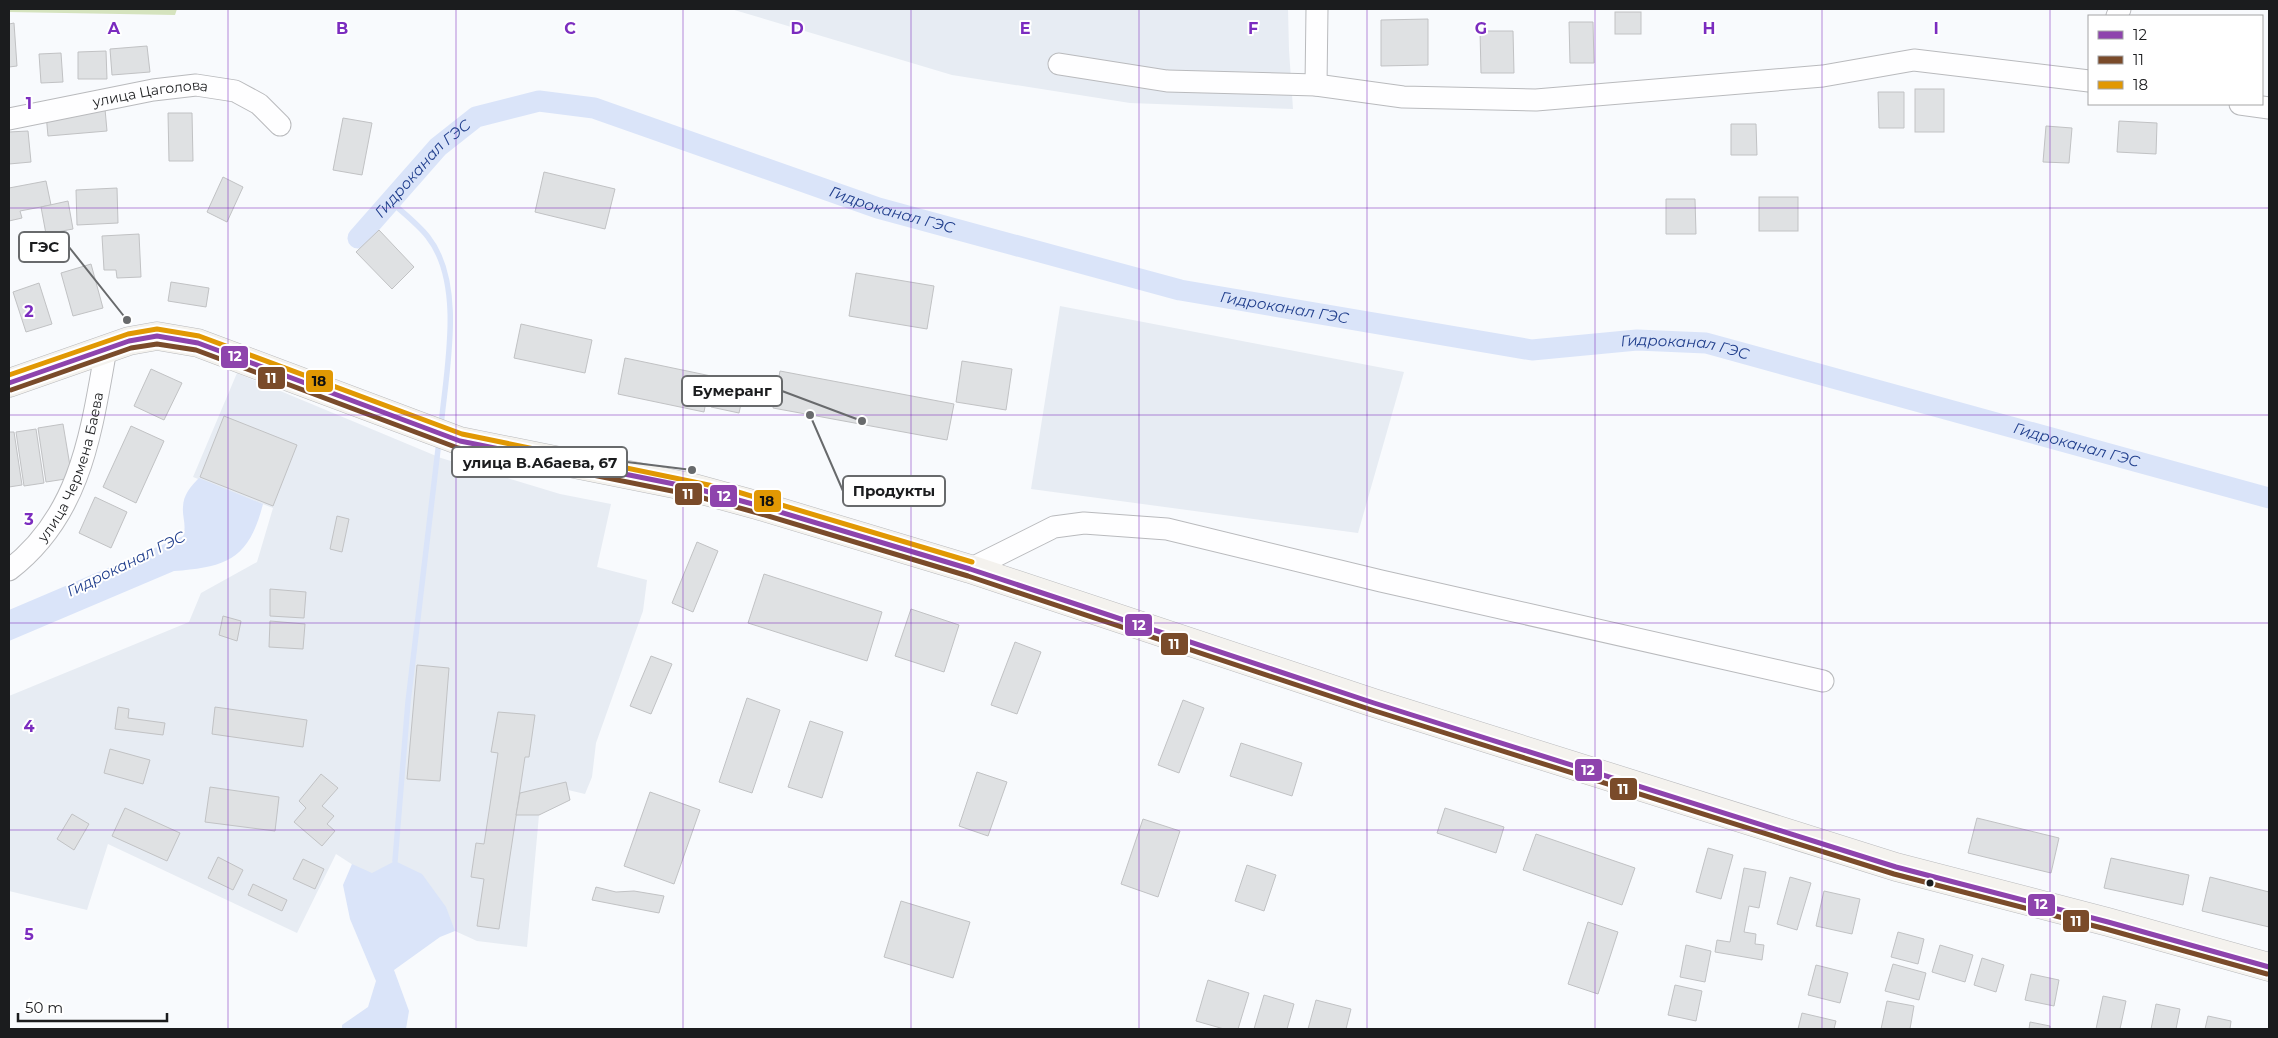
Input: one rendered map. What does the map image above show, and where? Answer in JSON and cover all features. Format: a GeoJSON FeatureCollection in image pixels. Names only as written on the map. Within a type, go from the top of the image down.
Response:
{"type":"FeatureCollection","features":[{"type":"Feature","properties":{"kind":"main road"},"geometry":{"type":"LineString","coordinates":[[9,383],[129,341],[157,336],[198,343],[460,441],[726,496],[970,569],[1374,703],[1896,867],[2108,922],[2269,967]]}},
{"type":"Feature","properties":{"kind":"street"},"geometry":{"type":"LineString","coordinates":[[1316,85],[1317,9]]}},
{"type":"Feature","properties":{"kind":"street"},"geometry":{"type":"LineString","coordinates":[[1059,64],[1167,81],[1316,85],[1403,97],[1536,100],[1686,89],[1823,76],[1914,60],[2088,81]]}},
{"type":"Feature","properties":{"kind":"street","name":"улица Цаголова"},"geometry":{"type":"LineString","coordinates":[[9,119],[153,90],[196,85],[235,91],[258,104],[280,125]]}},
{"type":"Feature","properties":{"kind":"street"},"geometry":{"type":"LineString","coordinates":[[2247,105],[2269,108]]}},
{"type":"Feature","properties":{"kind":"street","name":"улица Чермена Баева"},"geometry":{"type":"LineString","coordinates":[[9,570],[26,557],[45,537],[66,502],[82,462],[94,419],[106,349]]}},
{"type":"Feature","properties":{"kind":"street"},"geometry":{"type":"LineString","coordinates":[[970,569],[1054,527],[1084,523],[1167,529],[1381,581],[1824,680]]}},
{"type":"Feature","properties":{"kind":"shaded area"},"geometry":{"type":"Polygon","coordinates":[[[731,9],[1288,9],[1293,109],[1130,103],[952,75],[731,9]]]}},
{"type":"Feature","properties":{"kind":"shaded area"},"geometry":{"type":"Polygon","coordinates":[[[1060,306],[1404,372],[1358,533],[1031,489],[1060,306]]]}},
{"type":"Feature","properties":{"kind":"shaded area"},"geometry":{"type":"Polygon","coordinates":[[[237,373],[441,458],[560,494],[611,504],[597,567],[647,580],[643,611],[596,743],[592,777],[585,794],[568,790],[570,800],[539,815],[527,947],[477,941],[455,931],[336,854],[297,933],[108,844],[87,910],[9,891],[9,696],[189,622],[201,593],[257,562],[273,508],[193,477],[237,373]]]}},
{"type":"Feature","properties":{"kind":"green space"},"geometry":{"type":"Polygon","coordinates":[[[9,9],[177,9],[175,15],[9,12],[9,9]]]}},
{"type":"Feature","properties":{"kind":"water"},"geometry":{"type":"Polygon","coordinates":[[[199,478],[263,504],[251,537],[233,557],[208,567],[174,571],[9,641],[9,610],[183,536],[185,529],[184,499],[190,488],[199,478]]]}},
{"type":"Feature","properties":{"kind":"water"},"geometry":{"type":"Polygon","coordinates":[[[395,861],[422,874],[446,907],[455,931],[440,937],[394,970],[409,1011],[406,1029],[342,1029],[342,1025],[368,1007],[376,981],[350,919],[343,885],[352,864],[372,873],[395,861]]]}},
{"type":"Feature","properties":{"kind":"building"},"geometry":{"type":"Polygon","coordinates":[[[1615,12],[1641,12],[1641,34],[1615,34],[1615,12]]]}},
{"type":"Feature","properties":{"kind":"building"},"geometry":{"type":"Polygon","coordinates":[[[1428,19],[1428,65],[1381,66],[1381,20],[1428,19]]]}},
{"type":"Feature","properties":{"kind":"building"},"geometry":{"type":"Polygon","coordinates":[[[1569,22],[1593,22],[1594,63],[1570,63],[1569,22]]]}},
{"type":"Feature","properties":{"kind":"building"},"geometry":{"type":"Polygon","coordinates":[[[14,23],[17,66],[9,67],[9,24],[14,23]]]}},
{"type":"Feature","properties":{"kind":"building"},"geometry":{"type":"Polygon","coordinates":[[[1480,31],[1513,31],[1514,73],[1481,73],[1480,31]]]}},
{"type":"Feature","properties":{"kind":"building"},"geometry":{"type":"Polygon","coordinates":[[[147,46],[150,72],[112,75],[110,49],[147,46]]]}},
{"type":"Feature","properties":{"kind":"building"},"geometry":{"type":"Polygon","coordinates":[[[106,51],[107,79],[78,79],[78,52],[106,51]]]}},
{"type":"Feature","properties":{"kind":"building"},"geometry":{"type":"Polygon","coordinates":[[[61,53],[63,82],[41,83],[39,54],[61,53]]]}},
{"type":"Feature","properties":{"kind":"building"},"geometry":{"type":"Polygon","coordinates":[[[1915,89],[1944,89],[1944,132],[1915,132],[1915,89]]]}},
{"type":"Feature","properties":{"kind":"building"},"geometry":{"type":"Polygon","coordinates":[[[1878,92],[1904,92],[1904,128],[1879,128],[1878,92]]]}},
{"type":"Feature","properties":{"kind":"building"},"geometry":{"type":"Polygon","coordinates":[[[105,109],[107,131],[48,136],[46,114],[105,109]]]}},
{"type":"Feature","properties":{"kind":"building"},"geometry":{"type":"Polygon","coordinates":[[[168,113],[192,113],[193,161],[169,161],[168,113]]]}},
{"type":"Feature","properties":{"kind":"building"},"geometry":{"type":"Polygon","coordinates":[[[343,118],[372,123],[362,175],[333,170],[343,118]]]}},
{"type":"Feature","properties":{"kind":"building"},"geometry":{"type":"Polygon","coordinates":[[[2119,121],[2157,123],[2156,154],[2117,152],[2119,121]]]}},
{"type":"Feature","properties":{"kind":"building"},"geometry":{"type":"Polygon","coordinates":[[[1731,124],[1756,124],[1757,155],[1731,155],[1731,124]]]}},
{"type":"Feature","properties":{"kind":"building"},"geometry":{"type":"Polygon","coordinates":[[[2046,126],[2072,128],[2069,163],[2043,162],[2046,126]]]}},
{"type":"Feature","properties":{"kind":"building"},"geometry":{"type":"Polygon","coordinates":[[[28,131],[31,162],[9,164],[9,132],[28,131]]]}},
{"type":"Feature","properties":{"kind":"building"},"geometry":{"type":"Polygon","coordinates":[[[544,172],[615,189],[605,229],[535,212],[544,172]]]}},
{"type":"Feature","properties":{"kind":"building"},"geometry":{"type":"Polygon","coordinates":[[[223,177],[243,187],[227,222],[207,212],[223,177]]]}},
{"type":"Feature","properties":{"kind":"building"},"geometry":{"type":"Polygon","coordinates":[[[46,181],[51,205],[20,211],[22,218],[9,221],[9,188],[46,181]]]}},
{"type":"Feature","properties":{"kind":"building"},"geometry":{"type":"Polygon","coordinates":[[[117,188],[118,223],[77,225],[76,190],[117,188]]]}},
{"type":"Feature","properties":{"kind":"building"},"geometry":{"type":"Polygon","coordinates":[[[1759,197],[1798,197],[1798,231],[1759,231],[1759,197]]]}},
{"type":"Feature","properties":{"kind":"building"},"geometry":{"type":"Polygon","coordinates":[[[1666,199],[1695,199],[1696,234],[1666,234],[1666,199]]]}},
{"type":"Feature","properties":{"kind":"building"},"geometry":{"type":"Polygon","coordinates":[[[68,201],[73,229],[46,234],[41,207],[68,201]]]}},
{"type":"Feature","properties":{"kind":"building"},"geometry":{"type":"Polygon","coordinates":[[[379,230],[414,267],[392,289],[356,252],[379,230]]]}},
{"type":"Feature","properties":{"kind":"building"},"geometry":{"type":"Polygon","coordinates":[[[139,234],[141,277],[117,278],[116,270],[104,270],[102,236],[139,234]]]}},
{"type":"Feature","properties":{"kind":"building"},"geometry":{"type":"Polygon","coordinates":[[[91,264],[103,308],[73,316],[61,273],[91,264]]]}},
{"type":"Feature","properties":{"kind":"building"},"geometry":{"type":"Polygon","coordinates":[[[856,273],[934,286],[927,329],[849,316],[856,273]]]}},
{"type":"Feature","properties":{"kind":"building"},"geometry":{"type":"Polygon","coordinates":[[[171,282],[209,288],[206,307],[168,301],[171,282]]]}},
{"type":"Feature","properties":{"kind":"building"},"geometry":{"type":"Polygon","coordinates":[[[39,283],[52,324],[26,332],[13,292],[39,283]]]}},
{"type":"Feature","properties":{"kind":"building"},"geometry":{"type":"Polygon","coordinates":[[[521,324],[592,340],[585,373],[514,358],[521,324]]]}},
{"type":"Feature","properties":{"kind":"building"},"geometry":{"type":"Polygon","coordinates":[[[625,358],[711,376],[704,412],[618,394],[625,358]]]}},
{"type":"Feature","properties":{"kind":"building"},"geometry":{"type":"Polygon","coordinates":[[[962,361],[1012,369],[1006,410],[956,402],[962,361]]]}},
{"type":"Feature","properties":{"kind":"building"},"geometry":{"type":"Polygon","coordinates":[[[151,369],[182,383],[164,420],[134,406],[151,369]]]}},
{"type":"Feature","properties":{"kind":"building"},"geometry":{"type":"Polygon","coordinates":[[[780,371],[954,404],[947,440],[773,408],[780,371]]]}},
{"type":"Feature","properties":{"kind":"building"},"geometry":{"type":"Polygon","coordinates":[[[716,384],[744,390],[739,413],[711,407],[716,384]]]}},
{"type":"Feature","properties":{"kind":"building"},"geometry":{"type":"Polygon","coordinates":[[[224,416],[297,445],[273,506],[200,477],[224,416]]]}},
{"type":"Feature","properties":{"kind":"building"},"geometry":{"type":"Polygon","coordinates":[[[63,424],[72,478],[46,482],[38,428],[63,424]]]}},
{"type":"Feature","properties":{"kind":"building"},"geometry":{"type":"Polygon","coordinates":[[[131,426],[164,441],[136,503],[103,487],[131,426]]]}},
{"type":"Feature","properties":{"kind":"building"},"geometry":{"type":"Polygon","coordinates":[[[36,429],[44,483],[24,486],[16,432],[36,429]]]}},
{"type":"Feature","properties":{"kind":"building"},"geometry":{"type":"Polygon","coordinates":[[[9,432],[14,432],[22,485],[9,487],[9,432]]]}},
{"type":"Feature","properties":{"kind":"building"},"geometry":{"type":"Polygon","coordinates":[[[95,497],[127,512],[111,548],[79,533],[95,497]]]}},
{"type":"Feature","properties":{"kind":"building"},"geometry":{"type":"Polygon","coordinates":[[[337,516],[349,519],[342,552],[330,549],[337,516]]]}},
{"type":"Feature","properties":{"kind":"building"},"geometry":{"type":"Polygon","coordinates":[[[697,542],[718,551],[693,612],[672,603],[697,542]]]}},
{"type":"Feature","properties":{"kind":"building"},"geometry":{"type":"Polygon","coordinates":[[[764,574],[882,612],[867,661],[748,623],[764,574]]]}},
{"type":"Feature","properties":{"kind":"building"},"geometry":{"type":"Polygon","coordinates":[[[270,589],[306,592],[304,618],[270,616],[270,589]]]}},
{"type":"Feature","properties":{"kind":"building"},"geometry":{"type":"Polygon","coordinates":[[[911,609],[959,625],[944,672],[895,656],[911,609]]]}},
{"type":"Feature","properties":{"kind":"building"},"geometry":{"type":"Polygon","coordinates":[[[223,616],[241,621],[237,641],[219,635],[223,616]]]}},
{"type":"Feature","properties":{"kind":"building"},"geometry":{"type":"Polygon","coordinates":[[[270,621],[305,624],[303,649],[269,647],[270,621]]]}},
{"type":"Feature","properties":{"kind":"building"},"geometry":{"type":"Polygon","coordinates":[[[1015,642],[1041,652],[1017,714],[991,705],[1015,642]]]}},
{"type":"Feature","properties":{"kind":"building"},"geometry":{"type":"Polygon","coordinates":[[[651,656],[672,664],[651,714],[630,706],[651,656]]]}},
{"type":"Feature","properties":{"kind":"building"},"geometry":{"type":"Polygon","coordinates":[[[417,665],[449,668],[440,781],[407,779],[417,665]]]}},
{"type":"Feature","properties":{"kind":"building"},"geometry":{"type":"Polygon","coordinates":[[[747,698],[780,710],[752,793],[719,782],[747,698]]]}},
{"type":"Feature","properties":{"kind":"building"},"geometry":{"type":"Polygon","coordinates":[[[1183,700],[1204,708],[1179,773],[1158,765],[1183,700]]]}},
{"type":"Feature","properties":{"kind":"building"},"geometry":{"type":"Polygon","coordinates":[[[118,707],[129,709],[128,718],[165,723],[163,735],[115,729],[118,707]]]}},
{"type":"Feature","properties":{"kind":"building"},"geometry":{"type":"Polygon","coordinates":[[[215,707],[307,720],[303,747],[212,734],[215,707]]]}},
{"type":"Feature","properties":{"kind":"building"},"geometry":{"type":"Polygon","coordinates":[[[498,712],[535,715],[529,757],[525,757],[499,929],[477,926],[484,879],[471,877],[476,843],[484,844],[498,753],[491,752],[498,712]]]}},
{"type":"Feature","properties":{"kind":"building"},"geometry":{"type":"Polygon","coordinates":[[[810,721],[843,732],[822,798],[788,787],[810,721]]]}},
{"type":"Feature","properties":{"kind":"building"},"geometry":{"type":"Polygon","coordinates":[[[1241,743],[1302,763],[1292,796],[1230,776],[1241,743]]]}},
{"type":"Feature","properties":{"kind":"building"},"geometry":{"type":"Polygon","coordinates":[[[110,749],[150,760],[143,784],[104,773],[110,749]]]}},
{"type":"Feature","properties":{"kind":"building"},"geometry":{"type":"Polygon","coordinates":[[[977,772],[1007,782],[988,836],[959,826],[977,772]]]}},
{"type":"Feature","properties":{"kind":"building"},"geometry":{"type":"Polygon","coordinates":[[[321,774],[338,788],[322,806],[334,816],[327,824],[335,831],[322,846],[294,822],[306,808],[299,801],[321,774]]]}},
{"type":"Feature","properties":{"kind":"building"},"geometry":{"type":"Polygon","coordinates":[[[566,782],[570,800],[539,815],[516,815],[520,793],[566,782]]]}},
{"type":"Feature","properties":{"kind":"building"},"geometry":{"type":"Polygon","coordinates":[[[210,787],[279,797],[275,831],[205,822],[210,787]]]}},
{"type":"Feature","properties":{"kind":"building"},"geometry":{"type":"Polygon","coordinates":[[[650,792],[700,810],[674,884],[624,866],[650,792]]]}},
{"type":"Feature","properties":{"kind":"building"},"geometry":{"type":"Polygon","coordinates":[[[125,808],[180,833],[167,861],[112,836],[125,808]]]}},
{"type":"Feature","properties":{"kind":"building"},"geometry":{"type":"Polygon","coordinates":[[[1445,808],[1504,827],[1496,853],[1437,833],[1445,808]]]}},
{"type":"Feature","properties":{"kind":"building"},"geometry":{"type":"Polygon","coordinates":[[[72,814],[89,824],[74,850],[57,839],[72,814]]]}},
{"type":"Feature","properties":{"kind":"building"},"geometry":{"type":"Polygon","coordinates":[[[1977,818],[2059,838],[2051,873],[1968,853],[1977,818]]]}},
{"type":"Feature","properties":{"kind":"building"},"geometry":{"type":"Polygon","coordinates":[[[1143,819],[1180,831],[1158,897],[1121,884],[1143,819]]]}},
{"type":"Feature","properties":{"kind":"building"},"geometry":{"type":"Polygon","coordinates":[[[1536,834],[1635,868],[1622,905],[1523,870],[1536,834]]]}},
{"type":"Feature","properties":{"kind":"building"},"geometry":{"type":"Polygon","coordinates":[[[1708,848],[1733,855],[1721,899],[1696,892],[1708,848]]]}},
{"type":"Feature","properties":{"kind":"building"},"geometry":{"type":"Polygon","coordinates":[[[218,857],[243,870],[233,890],[208,878],[218,857]]]}},
{"type":"Feature","properties":{"kind":"building"},"geometry":{"type":"Polygon","coordinates":[[[2111,858],[2189,875],[2183,905],[2104,888],[2111,858]]]}},
{"type":"Feature","properties":{"kind":"building"},"geometry":{"type":"Polygon","coordinates":[[[303,859],[324,869],[315,889],[293,879],[303,859]]]}},
{"type":"Feature","properties":{"kind":"building"},"geometry":{"type":"Polygon","coordinates":[[[1247,865],[1276,875],[1264,911],[1235,901],[1247,865]]]}},
{"type":"Feature","properties":{"kind":"building"},"geometry":{"type":"Polygon","coordinates":[[[1744,868],[1766,872],[1759,908],[1749,906],[1744,932],[1756,934],[1755,944],[1764,945],[1762,960],[1715,952],[1717,940],[1730,942],[1744,868]]]}},
{"type":"Feature","properties":{"kind":"building"},"geometry":{"type":"Polygon","coordinates":[[[1790,877],[1811,883],[1797,930],[1777,924],[1790,877]]]}},
{"type":"Feature","properties":{"kind":"building"},"geometry":{"type":"Polygon","coordinates":[[[2210,877],[2269,892],[2269,927],[2202,911],[2210,877]]]}},
{"type":"Feature","properties":{"kind":"building"},"geometry":{"type":"Polygon","coordinates":[[[253,884],[287,900],[282,911],[248,895],[253,884]]]}},
{"type":"Feature","properties":{"kind":"building"},"geometry":{"type":"Polygon","coordinates":[[[596,887],[616,892],[634,891],[664,896],[659,913],[592,900],[596,887]]]}},
{"type":"Feature","properties":{"kind":"building"},"geometry":{"type":"Polygon","coordinates":[[[1824,891],[1860,899],[1852,934],[1816,926],[1824,891]]]}},
{"type":"Feature","properties":{"kind":"building"},"geometry":{"type":"Polygon","coordinates":[[[901,901],[970,922],[953,978],[884,957],[901,901]]]}},
{"type":"Feature","properties":{"kind":"building"},"geometry":{"type":"Polygon","coordinates":[[[1588,922],[1618,932],[1598,994],[1568,984],[1588,922]]]}},
{"type":"Feature","properties":{"kind":"building"},"geometry":{"type":"Polygon","coordinates":[[[1898,932],[1924,939],[1918,964],[1891,957],[1898,932]]]}},
{"type":"Feature","properties":{"kind":"building"},"geometry":{"type":"Polygon","coordinates":[[[1686,945],[1711,951],[1705,982],[1680,977],[1686,945]]]}},
{"type":"Feature","properties":{"kind":"building"},"geometry":{"type":"Polygon","coordinates":[[[1940,945],[1973,955],[1965,982],[1932,972],[1940,945]]]}},
{"type":"Feature","properties":{"kind":"building"},"geometry":{"type":"Polygon","coordinates":[[[1982,958],[2004,965],[1996,992],[1974,985],[1982,958]]]}},
{"type":"Feature","properties":{"kind":"building"},"geometry":{"type":"Polygon","coordinates":[[[1893,964],[1926,973],[1919,1000],[1885,991],[1893,964]]]}},
{"type":"Feature","properties":{"kind":"building"},"geometry":{"type":"Polygon","coordinates":[[[1816,965],[1848,973],[1840,1003],[1808,995],[1816,965]]]}},
{"type":"Feature","properties":{"kind":"building"},"geometry":{"type":"Polygon","coordinates":[[[2031,974],[2059,980],[2054,1006],[2025,1000],[2031,974]]]}},
{"type":"Feature","properties":{"kind":"building"},"geometry":{"type":"Polygon","coordinates":[[[1208,980],[1249,993],[1238,1029],[1224,1029],[1196,1021],[1208,980]]]}},
{"type":"Feature","properties":{"kind":"building"},"geometry":{"type":"Polygon","coordinates":[[[1675,985],[1702,991],[1696,1021],[1668,1015],[1675,985]]]}},
{"type":"Feature","properties":{"kind":"building"},"geometry":{"type":"Polygon","coordinates":[[[1264,995],[1294,1004],[1287,1029],[1254,1029],[1264,995]]]}},
{"type":"Feature","properties":{"kind":"building"},"geometry":{"type":"Polygon","coordinates":[[[2103,996],[2126,1001],[2120,1029],[2096,1029],[2103,996]]]}},
{"type":"Feature","properties":{"kind":"building"},"geometry":{"type":"Polygon","coordinates":[[[1316,1000],[1351,1009],[1346,1029],[1308,1029],[1316,1000]]]}},
{"type":"Feature","properties":{"kind":"building"},"geometry":{"type":"Polygon","coordinates":[[[1887,1001],[1914,1006],[1910,1029],[1881,1029],[1887,1001]]]}},
{"type":"Feature","properties":{"kind":"building"},"geometry":{"type":"Polygon","coordinates":[[[2156,1004],[2180,1009],[2176,1029],[2151,1029],[2156,1004]]]}},
{"type":"Feature","properties":{"kind":"building"},"geometry":{"type":"Polygon","coordinates":[[[1802,1013],[1836,1021],[1834,1029],[1798,1029],[1802,1013]]]}},
{"type":"Feature","properties":{"kind":"building"},"geometry":{"type":"Polygon","coordinates":[[[2208,1016],[2231,1021],[2230,1029],[2205,1029],[2208,1016]]]}},
{"type":"Feature","properties":{"kind":"building"},"geometry":{"type":"Polygon","coordinates":[[[2030,1022],[2050,1026],[2050,1029],[2029,1029],[2030,1022]]]}},
{"type":"Feature","properties":{"kind":"waterway","name":"Гидроканал ГЭС"},"geometry":{"type":"LineString","coordinates":[[358,238],[438,147],[476,117],[539,101],[594,108],[878,208],[1180,290],[1532,350],[1637,340],[1706,343],[2269,498]]}},
{"type":"Feature","properties":{"kind":"waterway"},"geometry":{"type":"LineString","coordinates":[[389,200],[428,237],[439,256],[446,279],[450,303],[450,328],[441,426]]}},
{"type":"Feature","properties":{"kind":"waterway"},"geometry":{"type":"LineString","coordinates":[[395,861],[408,702],[439,441]]}},
{"type":"Feature","properties":{"kind":"transit line","name":"18"},"geometry":{"type":"LineString","coordinates":[[9,375],[128,334],[157,329],[199,336],[462,434],[728,489],[972,562]]}},
{"type":"Feature","properties":{"kind":"transit line","name":"12"},"geometry":{"type":"LineString","coordinates":[[9,383],[129,341],[157,336],[198,343],[460,441],[694,488],[760,506],[970,569],[1374,703],[1896,867],[2108,922],[2269,967]]}},
{"type":"Feature","properties":{"kind":"transit line","name":"11"},"geometry":{"type":"LineString","coordinates":[[11,390],[131,348],[157,344],[196,350],[458,448],[692,495],[758,513],[968,576],[1372,710],[1894,874],[2106,929],[2267,974]]}},
{"type":"Feature","properties":{"kind":"place","name":"ГЭС"},"geometry":{"type":"Point","coordinates":[127,320]}},
{"type":"Feature","properties":{"kind":"place","name":"Продукты"},"geometry":{"type":"Point","coordinates":[810,415]}},
{"type":"Feature","properties":{"kind":"place","name":"Бумеранг"},"geometry":{"type":"Point","coordinates":[862,421]}},
{"type":"Feature","properties":{"kind":"place","name":"улица В.Абаева, 67"},"geometry":{"type":"Point","coordinates":[692,470]}}]}
